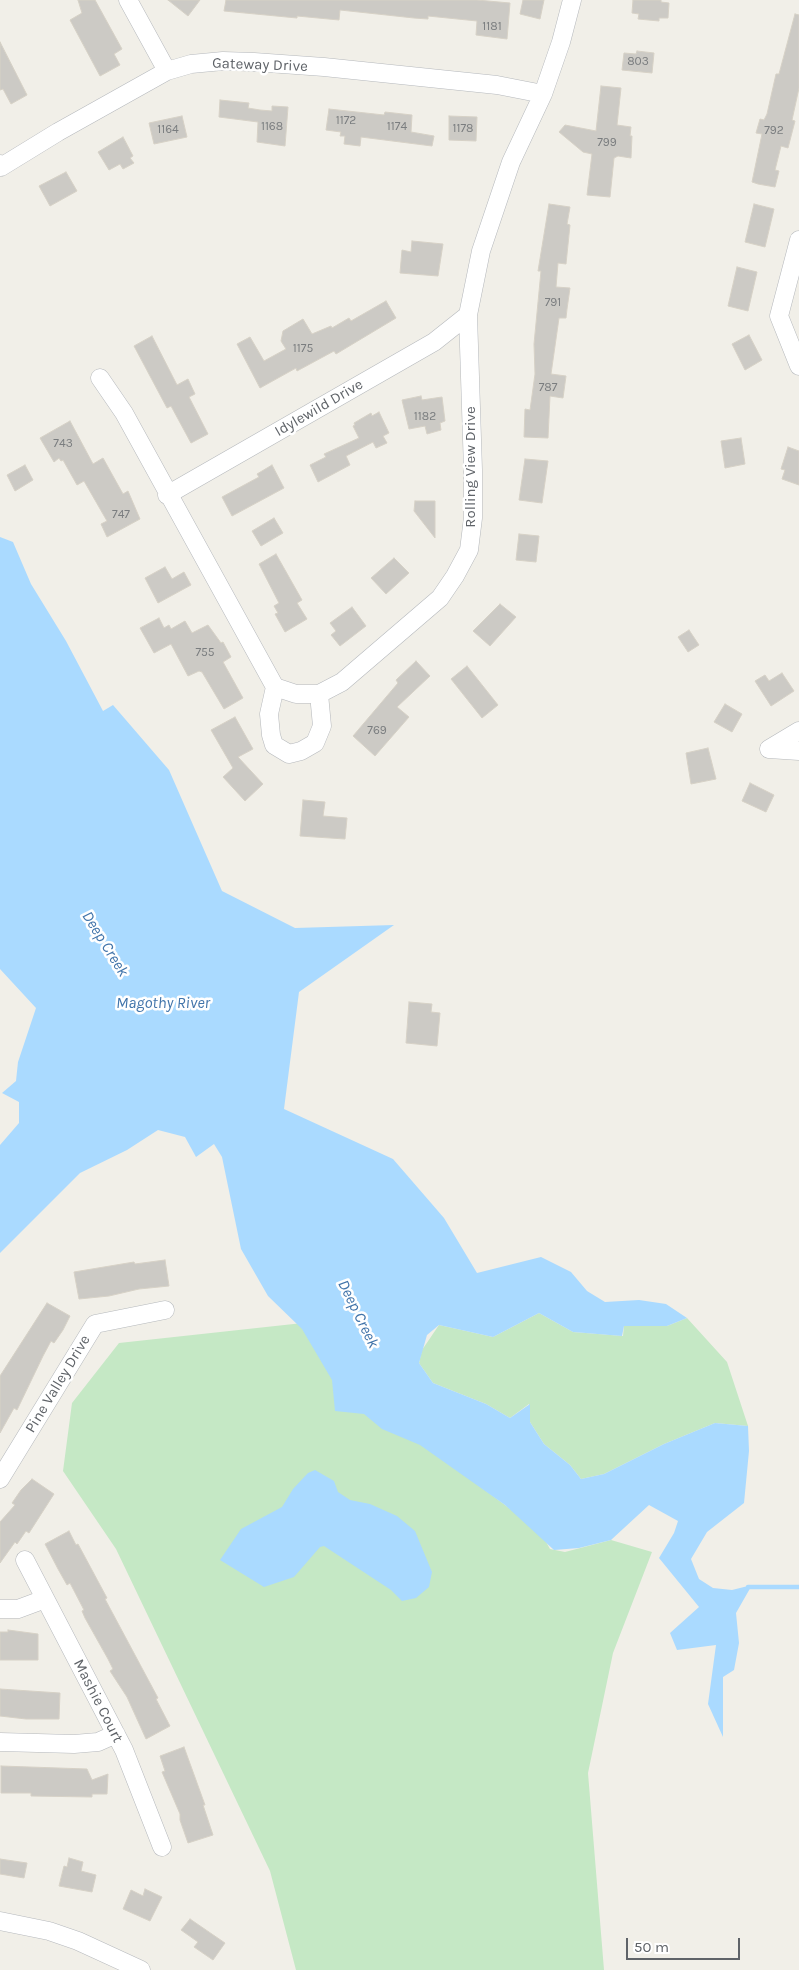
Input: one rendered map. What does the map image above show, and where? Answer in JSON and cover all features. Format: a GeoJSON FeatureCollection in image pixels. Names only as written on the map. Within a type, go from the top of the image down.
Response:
{"type":"FeatureCollection","features":[{"type":"Feature","properties":{"kind":"street"},"geometry":{"type":"LineString","coordinates":[[128,0],[166,71]]}},
{"type":"Feature","properties":{"kind":"street","name":"Rolling View Drive"},"geometry":{"type":"LineString","coordinates":[[275,687],[296,694],[319,694],[342,682],[440,598],[456,576],[469,550],[473,518],[473,470],[468,315],[482,251],[510,162],[543,94],[561,42],[572,0]]}},
{"type":"Feature","properties":{"kind":"street","name":"Gateway Drive"},"geometry":{"type":"LineString","coordinates":[[1,166],[166,71],[191,64],[223,61],[254,62],[497,85],[543,94]]}},
{"type":"Feature","properties":{"kind":"street"},"geometry":{"type":"LineString","coordinates":[[799,240],[780,316],[799,366]]}},
{"type":"Feature","properties":{"kind":"street","name":"Idylewild Drive"},"geometry":{"type":"LineString","coordinates":[[167,495],[434,342],[468,315]]}},
{"type":"Feature","properties":{"kind":"street"},"geometry":{"type":"LineString","coordinates":[[100,378],[124,413],[167,495],[275,687],[269,714],[274,745],[289,754],[301,751],[315,743],[322,726],[319,694]]}},
{"type":"Feature","properties":{"kind":"street"},"geometry":{"type":"LineString","coordinates":[[799,731],[770,749],[799,751]]}},
{"type":"Feature","properties":{"kind":"street","name":"Pine Valley Drive"},"geometry":{"type":"LineString","coordinates":[[0,1479],[95,1324],[165,1310]]}},
{"type":"Feature","properties":{"kind":"street","name":"Mashie Court"},"geometry":{"type":"LineString","coordinates":[[25,1560],[116,1734],[162,1846]]}},
{"type":"Feature","properties":{"kind":"street"},"geometry":{"type":"LineString","coordinates":[[0,1609],[18,1609],[46,1600]]}},
{"type":"Feature","properties":{"kind":"street"},"geometry":{"type":"LineString","coordinates":[[0,1742],[74,1744],[98,1742],[116,1734]]}},
{"type":"Feature","properties":{"kind":"street"},"geometry":{"type":"LineString","coordinates":[[0,1921],[49,1931],[78,1941],[141,1970]]}},
{"type":"Feature","properties":{"kind":"green space"},"geometry":{"type":"Polygon","coordinates":[[[539,1313],[573,1332],[623,1336],[624,1326],[667,1326],[687,1318],[727,1362],[748,1426],[715,1423],[664,1444],[604,1474],[581,1479],[570,1465],[544,1444],[530,1422],[529,1404],[510,1418],[486,1404],[433,1383],[419,1363],[422,1350],[439,1325],[493,1337],[539,1313]]]}},
{"type":"Feature","properties":{"kind":"green space"},"geometry":{"type":"Polygon","coordinates":[[[312,1322],[435,1453],[540,1531],[550,1549],[565,1552],[611,1540],[652,1552],[613,1653],[588,1773],[604,1970],[296,1970],[270,1871],[116,1549],[63,1471],[72,1403],[119,1343],[312,1322]]]}},
{"type":"Feature","properties":{"kind":"water","name":"Magothy River"},"geometry":{"type":"Polygon","coordinates":[[[0,537],[13,542],[31,584],[66,641],[103,711],[113,705],[169,770],[222,891],[295,928],[394,925],[299,992],[284,1109],[393,1159],[444,1218],[477,1273],[541,1257],[571,1272],[587,1291],[605,1302],[639,1300],[666,1304],[687,1318],[667,1326],[624,1326],[622,1336],[573,1332],[539,1313],[493,1337],[439,1325],[427,1335],[419,1363],[433,1383],[486,1404],[510,1418],[530,1404],[530,1422],[544,1444],[570,1465],[581,1479],[604,1474],[664,1444],[715,1423],[748,1426],[749,1451],[744,1503],[707,1532],[691,1559],[699,1579],[713,1588],[732,1590],[752,1585],[736,1613],[739,1643],[734,1670],[723,1677],[723,1737],[708,1704],[716,1645],[677,1650],[670,1633],[699,1607],[659,1558],[674,1533],[678,1521],[649,1505],[611,1540],[579,1548],[554,1550],[505,1505],[420,1445],[382,1429],[364,1414],[335,1411],[332,1380],[302,1329],[268,1296],[241,1249],[222,1157],[214,1144],[196,1157],[185,1137],[158,1130],[127,1150],[80,1173],[0,1253],[0,1145],[19,1123],[19,1102],[2,1093],[16,1081],[18,1062],[36,1008],[0,969],[0,537]]]}},
{"type":"Feature","properties":{"kind":"water"},"geometry":{"type":"Polygon","coordinates":[[[315,1470],[334,1481],[338,1492],[350,1500],[370,1504],[397,1516],[415,1531],[432,1572],[429,1587],[416,1598],[402,1601],[391,1590],[324,1546],[320,1547],[294,1577],[264,1587],[220,1560],[241,1529],[282,1507],[293,1489],[308,1473],[315,1470]]]}},
{"type":"Feature","properties":{"kind":"building"},"geometry":{"type":"Polygon","coordinates":[[[78,0],[95,0],[122,49],[114,54],[120,65],[100,76],[70,20],[82,13],[78,0]]]}},
{"type":"Feature","properties":{"kind":"building"},"geometry":{"type":"Polygon","coordinates":[[[168,0],[200,0],[188,16],[168,0]]]}},
{"type":"Feature","properties":{"kind":"building"},"geometry":{"type":"Polygon","coordinates":[[[226,0],[477,0],[510,3],[507,39],[476,35],[477,21],[428,16],[428,19],[414,18],[340,10],[339,20],[297,16],[297,18],[224,11],[226,0]]]}},
{"type":"Feature","properties":{"kind":"building"},"geometry":{"type":"Polygon","coordinates":[[[523,0],[544,0],[540,19],[520,14],[523,0]]]}},
{"type":"Feature","properties":{"kind":"building"},"geometry":{"type":"Polygon","coordinates":[[[633,0],[661,0],[661,2],[669,3],[668,18],[659,18],[659,21],[638,19],[639,14],[632,13],[633,0]]]}},
{"type":"Feature","properties":{"kind":"building"},"geometry":{"type":"Polygon","coordinates":[[[795,14],[799,15],[799,88],[792,120],[795,121],[788,148],[781,146],[775,170],[779,171],[775,187],[752,182],[762,134],[756,133],[760,119],[764,120],[767,114],[776,74],[779,74],[795,14]]]}},
{"type":"Feature","properties":{"kind":"building"},"geometry":{"type":"Polygon","coordinates":[[[0,42],[27,95],[11,104],[3,89],[0,90],[0,42]]]}},
{"type":"Feature","properties":{"kind":"building"},"geometry":{"type":"Polygon","coordinates":[[[637,51],[654,53],[652,73],[622,70],[624,53],[636,54],[637,51]]]}},
{"type":"Feature","properties":{"kind":"building"},"geometry":{"type":"Polygon","coordinates":[[[601,86],[621,88],[617,125],[631,127],[630,136],[632,136],[631,158],[618,156],[614,158],[610,197],[587,195],[592,154],[583,152],[559,132],[565,125],[596,131],[601,86]]]}},
{"type":"Feature","properties":{"kind":"building"},"geometry":{"type":"Polygon","coordinates":[[[220,100],[249,103],[248,108],[260,110],[272,111],[272,106],[288,107],[285,146],[257,142],[258,122],[219,117],[220,100]]]}},
{"type":"Feature","properties":{"kind":"building"},"geometry":{"type":"Polygon","coordinates":[[[329,109],[384,115],[385,112],[412,115],[411,132],[434,136],[432,146],[361,137],[360,146],[344,144],[345,136],[340,136],[341,132],[326,130],[329,109]]]}},
{"type":"Feature","properties":{"kind":"building"},"geometry":{"type":"Polygon","coordinates":[[[182,116],[187,137],[154,144],[149,123],[182,116]]]}},
{"type":"Feature","properties":{"kind":"building"},"geometry":{"type":"Polygon","coordinates":[[[449,116],[477,117],[476,141],[449,140],[449,116]]]}},
{"type":"Feature","properties":{"kind":"building"},"geometry":{"type":"Polygon","coordinates":[[[123,137],[133,156],[130,158],[134,163],[123,169],[120,164],[109,170],[98,152],[123,137]]]}},
{"type":"Feature","properties":{"kind":"building"},"geometry":{"type":"Polygon","coordinates":[[[66,172],[77,191],[50,206],[39,186],[66,172]]]}},
{"type":"Feature","properties":{"kind":"building"},"geometry":{"type":"Polygon","coordinates":[[[549,204],[570,207],[567,224],[570,225],[566,264],[558,263],[556,287],[570,288],[566,318],[559,318],[551,374],[566,376],[563,398],[550,396],[548,438],[524,437],[525,409],[530,410],[535,374],[534,344],[541,271],[538,271],[549,204]]]}},
{"type":"Feature","properties":{"kind":"building"},"geometry":{"type":"Polygon","coordinates":[[[754,204],[774,209],[765,247],[745,242],[754,204]]]}},
{"type":"Feature","properties":{"kind":"building"},"geometry":{"type":"Polygon","coordinates":[[[412,241],[443,244],[438,276],[400,273],[402,250],[411,252],[412,241]]]}},
{"type":"Feature","properties":{"kind":"building"},"geometry":{"type":"Polygon","coordinates":[[[737,267],[757,272],[748,311],[728,306],[737,267]]]}},
{"type":"Feature","properties":{"kind":"building"},"geometry":{"type":"Polygon","coordinates":[[[386,301],[396,318],[336,354],[334,351],[297,371],[296,368],[260,388],[237,344],[250,337],[264,361],[286,349],[281,341],[283,331],[303,319],[312,334],[331,326],[332,328],[349,318],[351,321],[386,301]]]}},
{"type":"Feature","properties":{"kind":"building"},"geometry":{"type":"Polygon","coordinates":[[[749,335],[762,360],[745,370],[732,344],[749,335]]]}},
{"type":"Feature","properties":{"kind":"building"},"geometry":{"type":"Polygon","coordinates":[[[152,336],[177,385],[188,379],[195,394],[189,397],[208,434],[191,443],[171,406],[167,408],[134,346],[152,336]]]}},
{"type":"Feature","properties":{"kind":"building"},"geometry":{"type":"Polygon","coordinates":[[[421,396],[422,400],[442,397],[445,421],[440,423],[441,430],[427,434],[425,426],[409,429],[402,400],[421,396]]]}},
{"type":"Feature","properties":{"kind":"building"},"geometry":{"type":"Polygon","coordinates":[[[379,412],[389,433],[383,436],[387,443],[376,448],[373,442],[346,456],[350,465],[318,482],[310,465],[326,457],[324,454],[359,438],[353,426],[355,425],[354,423],[371,413],[372,416],[379,412]]]}},
{"type":"Feature","properties":{"kind":"building"},"geometry":{"type":"Polygon","coordinates":[[[70,421],[93,464],[103,458],[123,494],[128,491],[140,519],[107,537],[101,524],[107,521],[84,481],[77,485],[63,460],[61,461],[59,458],[54,462],[40,438],[70,421]]]}},
{"type":"Feature","properties":{"kind":"building"},"geometry":{"type":"Polygon","coordinates":[[[741,438],[745,464],[725,468],[721,441],[741,438]]]}},
{"type":"Feature","properties":{"kind":"building"},"geometry":{"type":"Polygon","coordinates":[[[788,447],[799,451],[799,485],[782,479],[785,470],[781,469],[788,447]]]}},
{"type":"Feature","properties":{"kind":"building"},"geometry":{"type":"Polygon","coordinates":[[[525,459],[548,461],[542,503],[519,500],[525,459]]]}},
{"type":"Feature","properties":{"kind":"building"},"geometry":{"type":"Polygon","coordinates":[[[25,465],[33,480],[15,491],[7,475],[25,465]]]}},
{"type":"Feature","properties":{"kind":"building"},"geometry":{"type":"Polygon","coordinates":[[[272,465],[284,488],[232,516],[222,497],[259,477],[257,474],[272,465]]]}},
{"type":"Feature","properties":{"kind":"building"},"geometry":{"type":"Polygon","coordinates":[[[415,501],[435,501],[435,538],[414,511],[415,501]]]}},
{"type":"Feature","properties":{"kind":"building"},"geometry":{"type":"Polygon","coordinates":[[[274,518],[283,533],[261,546],[252,531],[274,518]]]}},
{"type":"Feature","properties":{"kind":"building"},"geometry":{"type":"Polygon","coordinates":[[[519,534],[539,536],[536,562],[516,560],[519,534]]]}},
{"type":"Feature","properties":{"kind":"building"},"geometry":{"type":"Polygon","coordinates":[[[276,554],[302,600],[297,603],[307,619],[285,632],[275,614],[278,613],[274,606],[279,603],[259,564],[276,554]]]}},
{"type":"Feature","properties":{"kind":"building"},"geometry":{"type":"Polygon","coordinates":[[[394,558],[409,573],[386,594],[371,578],[394,558]]]}},
{"type":"Feature","properties":{"kind":"building"},"geometry":{"type":"Polygon","coordinates":[[[165,567],[172,579],[184,572],[191,585],[158,603],[145,578],[165,567]]]}},
{"type":"Feature","properties":{"kind":"building"},"geometry":{"type":"Polygon","coordinates":[[[500,604],[516,617],[490,646],[473,631],[500,604]]]}},
{"type":"Feature","properties":{"kind":"building"},"geometry":{"type":"Polygon","coordinates":[[[352,607],[366,626],[340,646],[331,635],[336,631],[330,623],[352,607]]]}},
{"type":"Feature","properties":{"kind":"building"},"geometry":{"type":"Polygon","coordinates":[[[159,618],[164,628],[169,625],[171,629],[185,621],[192,633],[208,625],[221,643],[223,642],[231,657],[223,662],[243,698],[224,709],[202,672],[199,671],[188,676],[171,644],[154,653],[140,628],[159,618]]]}},
{"type":"Feature","properties":{"kind":"building"},"geometry":{"type":"Polygon","coordinates":[[[689,630],[699,645],[688,652],[678,637],[689,630]]]}},
{"type":"Feature","properties":{"kind":"building"},"geometry":{"type":"Polygon","coordinates":[[[416,661],[430,676],[397,707],[409,717],[375,756],[353,736],[398,683],[396,680],[416,661]]]}},
{"type":"Feature","properties":{"kind":"building"},"geometry":{"type":"Polygon","coordinates":[[[467,666],[498,705],[482,718],[451,679],[467,666]]]}},
{"type":"Feature","properties":{"kind":"building"},"geometry":{"type":"Polygon","coordinates":[[[782,673],[794,691],[771,706],[755,681],[765,675],[769,681],[782,673]]]}},
{"type":"Feature","properties":{"kind":"building"},"geometry":{"type":"Polygon","coordinates":[[[725,704],[742,714],[732,732],[714,722],[725,704]]]}},
{"type":"Feature","properties":{"kind":"building"},"geometry":{"type":"Polygon","coordinates":[[[235,717],[253,749],[238,757],[263,784],[245,801],[223,777],[233,768],[211,730],[235,717]]]}},
{"type":"Feature","properties":{"kind":"building"},"geometry":{"type":"Polygon","coordinates":[[[708,748],[716,779],[691,784],[686,753],[708,748]]]}},
{"type":"Feature","properties":{"kind":"building"},"geometry":{"type":"Polygon","coordinates":[[[750,783],[774,795],[766,812],[742,801],[750,783]]]}},
{"type":"Feature","properties":{"kind":"building"},"geometry":{"type":"Polygon","coordinates":[[[303,800],[325,802],[323,816],[347,818],[345,839],[300,836],[303,800]]]}},
{"type":"Feature","properties":{"kind":"building"},"geometry":{"type":"Polygon","coordinates":[[[409,1002],[432,1004],[431,1012],[440,1013],[437,1046],[406,1043],[409,1002]]]}},
{"type":"Feature","properties":{"kind":"building"},"geometry":{"type":"Polygon","coordinates":[[[165,1260],[169,1286],[79,1299],[74,1272],[134,1262],[135,1264],[165,1260]]]}},
{"type":"Feature","properties":{"kind":"building"},"geometry":{"type":"Polygon","coordinates":[[[47,1303],[70,1316],[54,1343],[51,1341],[17,1410],[14,1408],[0,1433],[0,1376],[47,1303]]]}},
{"type":"Feature","properties":{"kind":"building"},"geometry":{"type":"Polygon","coordinates":[[[32,1479],[54,1494],[29,1533],[26,1531],[17,1544],[15,1542],[0,1563],[0,1522],[15,1505],[12,1503],[21,1490],[32,1479]]]}},
{"type":"Feature","properties":{"kind":"building"},"geometry":{"type":"Polygon","coordinates":[[[69,1531],[107,1598],[105,1599],[158,1698],[156,1699],[170,1726],[146,1739],[127,1697],[110,1671],[113,1669],[85,1618],[82,1611],[84,1610],[70,1583],[67,1585],[45,1544],[69,1531]]]}},
{"type":"Feature","properties":{"kind":"building"},"geometry":{"type":"Polygon","coordinates":[[[8,1630],[38,1634],[38,1660],[0,1660],[0,1632],[8,1632],[8,1630]]]}},
{"type":"Feature","properties":{"kind":"building"},"geometry":{"type":"Polygon","coordinates":[[[0,1689],[60,1693],[59,1719],[26,1719],[0,1716],[0,1689]]]}},
{"type":"Feature","properties":{"kind":"building"},"geometry":{"type":"Polygon","coordinates":[[[184,1747],[205,1805],[203,1805],[213,1835],[188,1843],[180,1820],[180,1814],[162,1772],[165,1771],[160,1756],[184,1747]]]}},
{"type":"Feature","properties":{"kind":"building"},"geometry":{"type":"Polygon","coordinates":[[[1,1766],[87,1769],[92,1780],[108,1774],[107,1794],[92,1794],[92,1797],[31,1796],[31,1793],[1,1793],[1,1766]]]}},
{"type":"Feature","properties":{"kind":"building"},"geometry":{"type":"Polygon","coordinates":[[[69,1858],[83,1862],[81,1871],[96,1875],[92,1892],[59,1886],[64,1866],[67,1867],[69,1858]]]}},
{"type":"Feature","properties":{"kind":"building"},"geometry":{"type":"Polygon","coordinates":[[[0,1859],[27,1863],[24,1878],[0,1874],[0,1859]]]}},
{"type":"Feature","properties":{"kind":"building"},"geometry":{"type":"Polygon","coordinates":[[[145,1889],[162,1897],[150,1921],[123,1909],[131,1890],[143,1896],[145,1889]]]}},
{"type":"Feature","properties":{"kind":"building"},"geometry":{"type":"Polygon","coordinates":[[[190,1919],[225,1943],[213,1960],[194,1947],[198,1942],[181,1930],[190,1919]]]}},
{"type":"Feature","properties":{"kind":"waterway","name":"Deep Creek"},"geometry":{"type":"LineString","coordinates":[[748,1587],[799,1587]]}}]}
